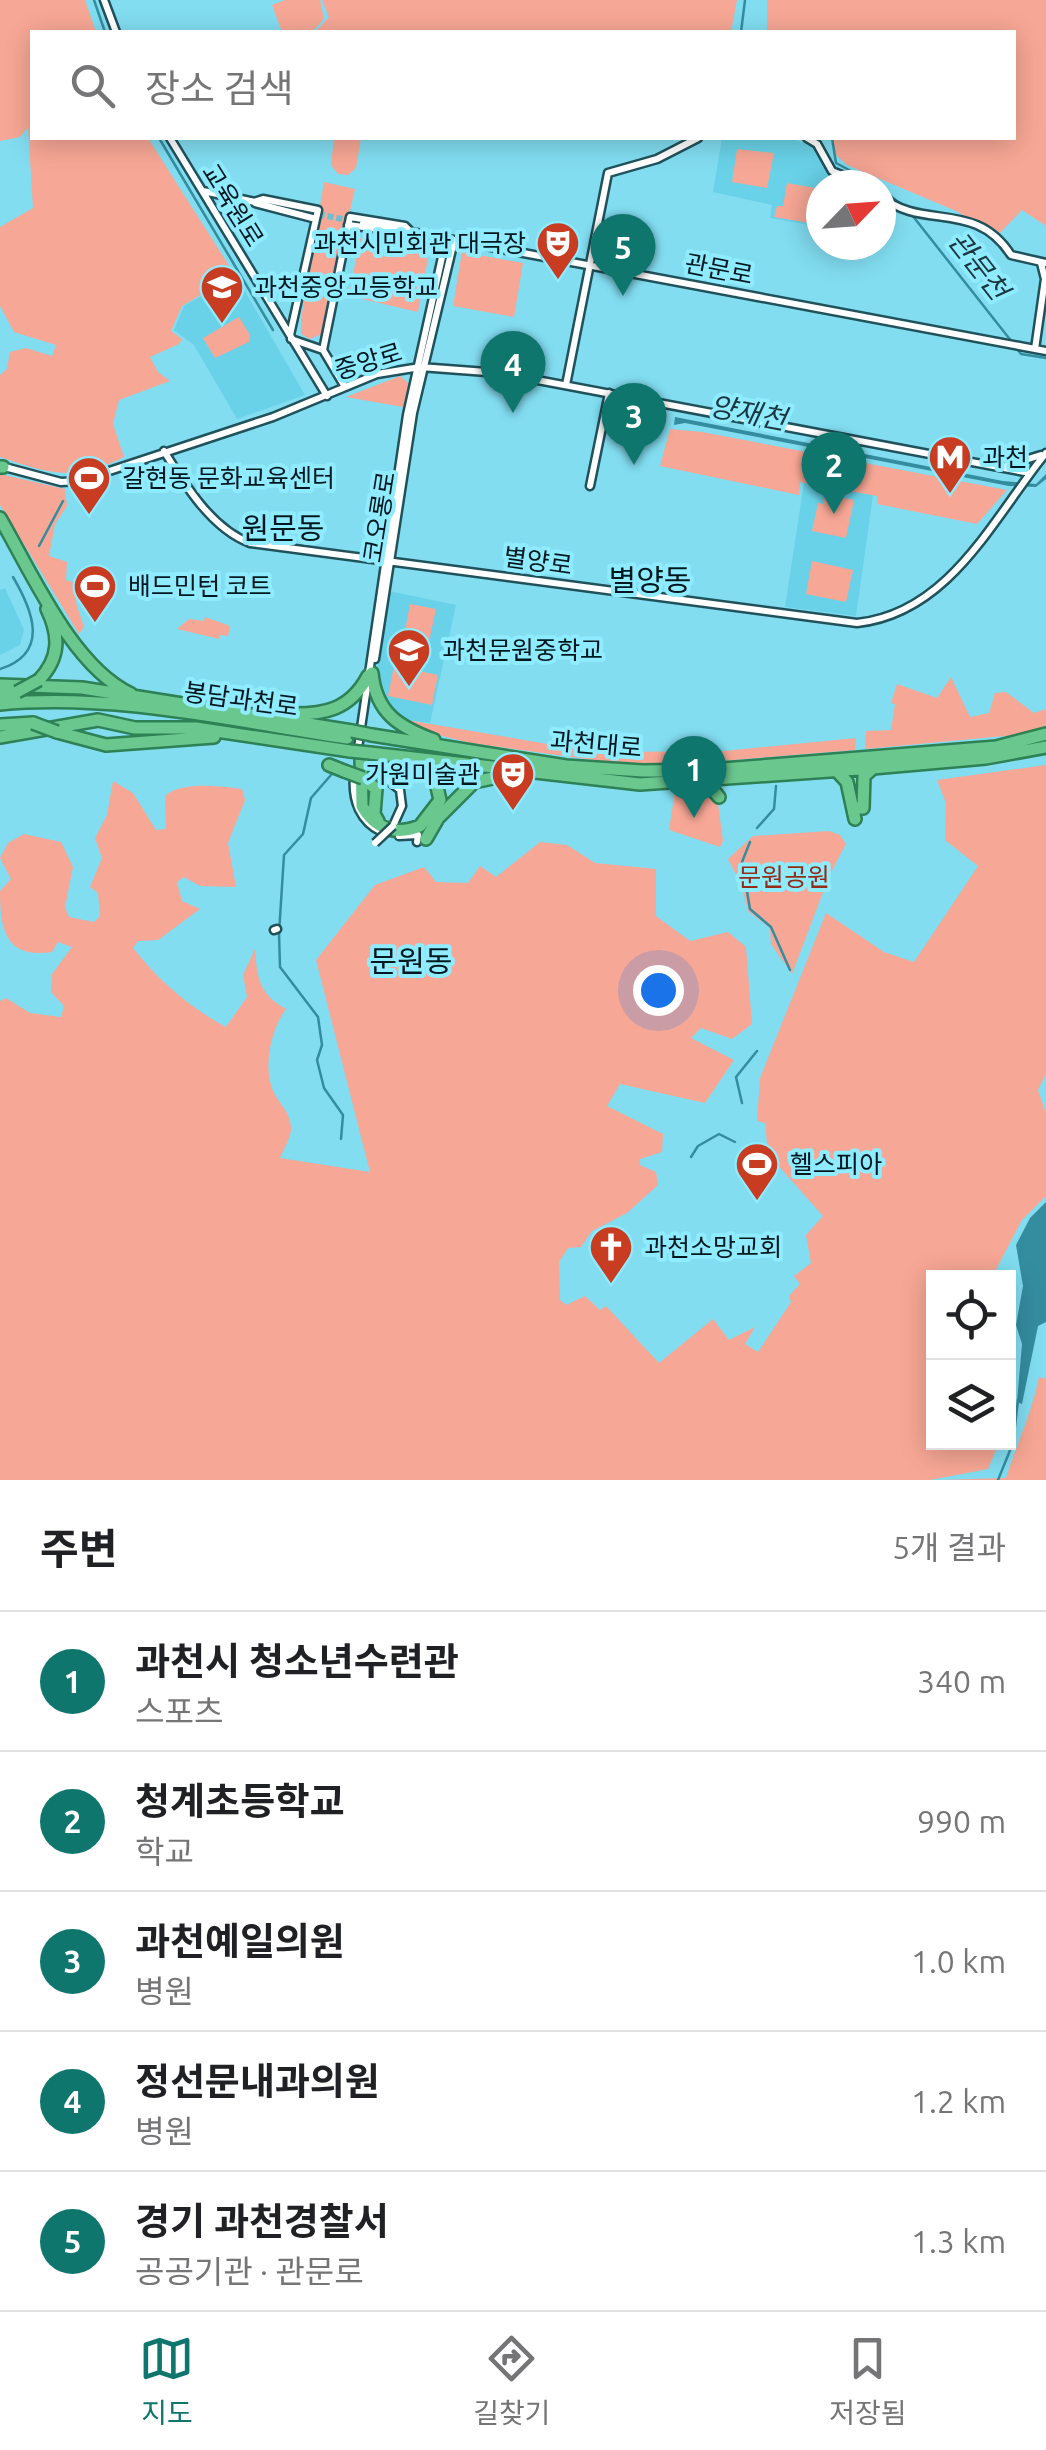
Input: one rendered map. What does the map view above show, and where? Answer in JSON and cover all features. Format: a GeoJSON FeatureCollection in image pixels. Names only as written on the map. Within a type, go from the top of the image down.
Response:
{"type":"FeatureCollection","features":[{"type":"Feature","properties":{"kind":"highway"},"geometry":{"type":"LineString","coordinates":[[0,518],[90,663],[104,678],[147,704]]}},
{"type":"Feature","properties":{"kind":"highway"},"geometry":{"type":"LineString","coordinates":[[0,533],[46,606],[56,632],[55,658],[39,680],[17,692],[0,695]]}},
{"type":"Feature","properties":{"kind":"highway"},"geometry":{"type":"LineString","coordinates":[[259,715],[333,710],[353,697],[370,674]]}},
{"type":"Feature","properties":{"kind":"highway"},"geometry":{"type":"LineString","coordinates":[[370,674],[387,715],[446,747]]}},
{"type":"Feature","properties":{"kind":"highway"},"geometry":{"type":"LineString","coordinates":[[0,685],[82,688],[147,704]]}},
{"type":"Feature","properties":{"kind":"highway","name":"봉담과천로"},"geometry":{"type":"LineString","coordinates":[[0,704],[147,704],[361,744]]}},
{"type":"Feature","properties":{"kind":"highway","name":"과천대로"},"geometry":{"type":"LineString","coordinates":[[147,704],[259,715],[361,744],[472,765],[612,783],[706,782],[836,772],[986,758],[1046,746]]}},
{"type":"Feature","properties":{"kind":"highway"},"geometry":{"type":"LineString","coordinates":[[0,737],[98,720],[135,728],[196,728],[332,749]]}},
{"type":"Feature","properties":{"kind":"highway"},"geometry":{"type":"LineString","coordinates":[[0,724],[33,723],[90,743],[122,745],[228,737],[332,749]]}},
{"type":"Feature","properties":{"kind":"highway","name":"과천대로"},"geometry":{"type":"LineString","coordinates":[[332,749],[361,744],[446,747],[566,766],[686,771],[996,746],[1046,734]]}},
{"type":"Feature","properties":{"kind":"highway"},"geometry":{"type":"LineString","coordinates":[[361,744],[424,766],[441,791],[428,821],[412,830],[380,826],[362,806],[361,744]]}},
{"type":"Feature","properties":{"kind":"highway"},"geometry":{"type":"LineString","coordinates":[[836,772],[847,782],[849,810],[855,814],[863,808],[864,776],[874,768]]}},
{"type":"Feature","properties":{"kind":"highway"},"geometry":{"type":"LineString","coordinates":[[336,770],[364,778],[377,794],[374,814],[393,828]]}},
{"type":"Feature","properties":{"kind":"highway"},"geometry":{"type":"LineString","coordinates":[[418,839],[442,822],[474,782],[526,773]]}},
{"type":"Feature","properties":{"kind":"highway"},"geometry":{"type":"LineString","coordinates":[[706,782],[719,798]]}},
{"type":"Feature","properties":{"kind":"street"},"geometry":{"type":"LineString","coordinates":[[104,0],[115,30]]}},
{"type":"Feature","properties":{"kind":"street","name":"교육원로"},"geometry":{"type":"LineString","coordinates":[[171,140],[326,396]]}},
{"type":"Feature","properties":{"kind":"street"},"geometry":{"type":"LineString","coordinates":[[566,386],[608,173],[657,159],[694,140]]}},
{"type":"Feature","properties":{"kind":"street"},"geometry":{"type":"LineString","coordinates":[[810,140],[817,144],[831,170]]}},
{"type":"Feature","properties":{"kind":"street"},"geometry":{"type":"LineString","coordinates":[[202,191],[301,211]]}},
{"type":"Feature","properties":{"kind":"street"},"geometry":{"type":"LineString","coordinates":[[254,202],[264,199],[317,214],[299,310],[290,337],[324,350],[345,387]]}},
{"type":"Feature","properties":{"kind":"street"},"geometry":{"type":"LineString","coordinates":[[896,204],[976,222],[1002,242],[1011,255],[1043,263],[1045,278],[1035,349],[1046,351]]}},
{"type":"Feature","properties":{"kind":"street"},"geometry":{"type":"LineString","coordinates":[[324,350],[349,221],[404,226],[412,232]]}},
{"type":"Feature","properties":{"kind":"street","name":"관문로"},"geometry":{"type":"LineString","coordinates":[[363,224],[1035,349]]}},
{"type":"Feature","properties":{"kind":"street"},"geometry":{"type":"LineString","coordinates":[[418,839],[375,829],[361,814],[354,795],[406,415],[423,367],[450,240]]}},
{"type":"Feature","properties":{"kind":"street","name":"중앙로"},"geometry":{"type":"LineString","coordinates":[[1,467],[61,482],[79,481],[326,396],[377,374],[423,367],[609,393],[998,467],[1027,476]]}},
{"type":"Feature","properties":{"kind":"street"},"geometry":{"type":"LineString","coordinates":[[590,486],[609,393]]}},
{"type":"Feature","properties":{"kind":"street","name":"별양로"},"geometry":{"type":"LineString","coordinates":[[164,451],[204,507],[232,536],[250,543],[857,623],[879,620],[914,606],[944,583],[1027,476]]}},
{"type":"Feature","properties":{"kind":"street"},"geometry":{"type":"LineString","coordinates":[[998,467],[1024,464],[1046,452]]}},
{"type":"Feature","properties":{"kind":"street"},"geometry":{"type":"LineString","coordinates":[[1027,476],[1046,452]]}},
{"type":"Feature","properties":{"kind":"street"},"geometry":{"type":"LineString","coordinates":[[370,674],[361,744],[365,765],[388,777],[400,790],[402,806],[393,828],[375,843]]}},
{"type":"Feature","properties":{"kind":"shaded area"},"geometry":{"type":"Polygon","coordinates":[[[722,140],[796,140],[816,148],[829,170],[806,170],[806,224],[770,218],[772,205],[713,192],[722,140]]]}},
{"type":"Feature","properties":{"kind":"shaded area"},"geometry":{"type":"Polygon","coordinates":[[[236,276],[305,395],[237,419],[194,345],[174,330],[184,306],[236,276]]]}},
{"type":"Feature","properties":{"kind":"shaded area"},"geometry":{"type":"Polygon","coordinates":[[[675,417],[1003,481],[1036,484],[1046,474],[1046,479],[1036,487],[1009,486],[685,423],[674,425],[675,417]]]}},
{"type":"Feature","properties":{"kind":"shaded area"},"geometry":{"type":"Polygon","coordinates":[[[804,483],[873,495],[856,616],[785,607],[804,483]]]}},
{"type":"Feature","properties":{"kind":"shaded area"},"geometry":{"type":"Polygon","coordinates":[[[5,588],[24,630],[20,645],[0,655],[0,590],[5,588]]]}},
{"type":"Feature","properties":{"kind":"shaded area"},"geometry":{"type":"Polygon","coordinates":[[[389,591],[456,605],[430,723],[401,719],[381,695],[376,674],[389,591]]]}},
{"type":"Feature","properties":{"kind":"shaded area"},"geometry":{"type":"Polygon","coordinates":[[[1046,1202],[1046,1322],[1038,1326],[1022,1404],[1017,1402],[1022,1344],[1016,1325],[1023,1286],[1016,1245],[1030,1218],[1046,1202]]]}},
{"type":"Feature","properties":{"kind":"green space"},"geometry":{"type":"Polygon","coordinates":[[[0,0],[85,0],[95,30],[30,30],[30,140],[149,140],[235,275],[182,306],[171,331],[182,339],[179,344],[150,357],[158,372],[170,381],[119,400],[113,424],[124,457],[91,470],[48,471],[0,457],[0,375],[7,369],[10,352],[26,348],[52,356],[56,345],[14,332],[0,306],[0,227],[33,208],[28,127],[20,137],[0,141],[0,0]]]}},
{"type":"Feature","properties":{"kind":"green space"},"geometry":{"type":"Polygon","coordinates":[[[285,0],[320,0],[324,19],[314,30],[281,30],[272,5],[285,0]]]}},
{"type":"Feature","properties":{"kind":"green space"},"geometry":{"type":"Polygon","coordinates":[[[322,0],[737,0],[731,30],[317,30],[329,17],[322,0]]]}},
{"type":"Feature","properties":{"kind":"green space"},"geometry":{"type":"Polygon","coordinates":[[[767,0],[1046,0],[1046,226],[1022,210],[998,235],[956,211],[896,186],[896,170],[859,170],[847,165],[834,153],[832,140],[1016,140],[1016,30],[767,30],[767,0]]]}},
{"type":"Feature","properties":{"kind":"green space"},"geometry":{"type":"Polygon","coordinates":[[[334,140],[361,140],[356,168],[348,175],[338,174],[331,165],[334,140]]]}},
{"type":"Feature","properties":{"kind":"green space"},"geometry":{"type":"Polygon","coordinates":[[[737,149],[774,153],[767,188],[732,182],[737,149]]]}},
{"type":"Feature","properties":{"kind":"green space"},"geometry":{"type":"Polygon","coordinates":[[[324,182],[355,189],[322,334],[310,339],[301,334],[301,319],[324,182]]]}},
{"type":"Feature","properties":{"kind":"green space"},"geometry":{"type":"Polygon","coordinates":[[[787,183],[806,186],[806,222],[774,217],[777,206],[783,206],[787,183]]]}},
{"type":"Feature","properties":{"kind":"green space"},"geometry":{"type":"Polygon","coordinates":[[[360,238],[429,253],[418,312],[349,296],[360,238]]]}},
{"type":"Feature","properties":{"kind":"green space"},"geometry":{"type":"Polygon","coordinates":[[[462,252],[523,263],[514,317],[453,306],[462,252]]]}},
{"type":"Feature","properties":{"kind":"green space"},"geometry":{"type":"Polygon","coordinates":[[[239,317],[250,335],[249,342],[215,358],[203,338],[239,317]]]}},
{"type":"Feature","properties":{"kind":"green space"},"geometry":{"type":"Polygon","coordinates":[[[400,376],[411,385],[403,407],[346,397],[400,376]]]}},
{"type":"Feature","properties":{"kind":"green space"},"geometry":{"type":"Polygon","coordinates":[[[670,429],[1007,490],[977,524],[877,504],[877,496],[800,482],[799,495],[660,466],[670,429]]]}},
{"type":"Feature","properties":{"kind":"green space"},"geometry":{"type":"Polygon","coordinates":[[[0,474],[65,489],[67,506],[55,524],[49,556],[67,562],[66,580],[78,584],[76,603],[84,627],[79,634],[0,505],[0,474]]]}},
{"type":"Feature","properties":{"kind":"green space"},"geometry":{"type":"Polygon","coordinates":[[[825,494],[854,500],[846,538],[812,531],[818,503],[823,504],[825,494]]]}},
{"type":"Feature","properties":{"kind":"green space"},"geometry":{"type":"Polygon","coordinates":[[[812,561],[853,570],[846,602],[806,594],[812,561]]]}},
{"type":"Feature","properties":{"kind":"green space"},"geometry":{"type":"Polygon","coordinates":[[[410,604],[436,609],[428,646],[403,641],[410,604]]]}},
{"type":"Feature","properties":{"kind":"green space"},"geometry":{"type":"Polygon","coordinates":[[[205,617],[230,626],[228,636],[220,635],[219,639],[177,629],[189,619],[204,621],[205,617]]]}},
{"type":"Feature","properties":{"kind":"green space"},"geometry":{"type":"Polygon","coordinates":[[[394,666],[438,675],[432,705],[388,696],[394,666]]]}},
{"type":"Feature","properties":{"kind":"green space"},"geometry":{"type":"Polygon","coordinates":[[[951,677],[970,717],[989,713],[995,693],[1006,692],[1034,713],[1046,709],[1046,726],[1025,734],[865,749],[866,731],[891,730],[895,704],[891,703],[897,684],[937,698],[951,677]]]}},
{"type":"Feature","properties":{"kind":"green space"},"geometry":{"type":"Polygon","coordinates":[[[401,719],[583,750],[617,752],[723,751],[856,738],[855,750],[672,765],[623,764],[470,743],[419,730],[401,719]]]}},
{"type":"Feature","properties":{"kind":"green space"},"geometry":{"type":"Polygon","coordinates":[[[1046,765],[1046,1074],[1038,1090],[1046,1113],[1046,1196],[1022,1220],[996,1270],[926,1270],[926,1450],[996,1450],[988,1469],[930,1480],[0,1480],[0,1001],[6,998],[30,1013],[61,1017],[64,1006],[51,992],[52,974],[72,947],[58,942],[52,952],[36,953],[24,951],[8,938],[0,891],[11,879],[0,858],[8,843],[24,834],[61,842],[73,867],[65,907],[69,917],[94,922],[100,916],[98,893],[90,887],[102,858],[95,838],[107,815],[113,781],[133,793],[156,830],[166,829],[165,796],[172,791],[201,786],[242,789],[245,800],[228,843],[236,887],[200,886],[184,877],[177,882],[182,901],[200,909],[158,940],[138,941],[133,948],[175,992],[226,1027],[247,997],[243,975],[255,949],[261,984],[286,1009],[273,1035],[268,1066],[273,1091],[286,1111],[291,1129],[280,1158],[370,1172],[316,960],[375,885],[424,867],[436,882],[468,883],[480,866],[496,877],[540,842],[567,845],[595,863],[656,869],[656,916],[690,941],[728,932],[746,947],[752,1024],[732,1039],[701,1028],[691,1038],[734,1060],[705,1103],[620,1084],[607,1106],[663,1134],[662,1152],[640,1159],[640,1165],[656,1172],[658,1185],[627,1213],[592,1231],[581,1247],[568,1248],[559,1262],[560,1300],[566,1305],[585,1296],[600,1310],[606,1306],[659,1363],[713,1319],[729,1340],[755,1327],[745,1344],[758,1352],[791,1302],[789,1296],[800,1284],[794,1276],[811,1263],[806,1235],[823,1216],[768,1154],[765,1123],[757,1121],[760,1078],[826,913],[884,952],[914,962],[978,866],[945,840],[946,803],[937,780],[1046,765]]]}},
{"type":"Feature","properties":{"kind":"green space"},"geometry":{"type":"Polygon","coordinates":[[[716,789],[723,841],[720,847],[669,830],[675,791],[716,789]]]}},
{"type":"Feature","properties":{"kind":"green space","name":"문원공원"},"geometry":{"type":"Polygon","coordinates":[[[829,831],[840,835],[846,844],[830,874],[792,974],[771,944],[770,928],[748,911],[742,886],[728,859],[753,836],[829,831]]]}},
{"type":"Feature","properties":{"kind":"green space"},"geometry":{"type":"Polygon","coordinates":[[[1039,1377],[1046,1379],[1046,1480],[941,1480],[1006,1478],[1039,1377]]]}},
{"type":"Feature","properties":{"kind":"waterway"},"geometry":{"type":"LineString","coordinates":[[94,0],[104,30]]}},
{"type":"Feature","properties":{"kind":"waterway","name":"관문천"},"geometry":{"type":"LineString","coordinates":[[741,30],[745,0]]}},
{"type":"Feature","properties":{"kind":"waterway"},"geometry":{"type":"LineString","coordinates":[[160,140],[273,330]]}},
{"type":"Feature","properties":{"kind":"waterway","name":"관문천"},"geometry":{"type":"LineString","coordinates":[[832,140],[836,163],[849,170]]}},
{"type":"Feature","properties":{"kind":"waterway","name":"관문천"},"geometry":{"type":"LineString","coordinates":[[896,200],[903,206]]}},
{"type":"Feature","properties":{"kind":"waterway","name":"관문천"},"geometry":{"type":"LineString","coordinates":[[912,215],[1012,342]]}},
{"type":"Feature","properties":{"kind":"waterway","name":"관문천"},"geometry":{"type":"LineString","coordinates":[[1017,349],[1021,354],[1046,358]]}},
{"type":"Feature","properties":{"kind":"waterway"},"geometry":{"type":"LineString","coordinates":[[39,546],[63,501]]}},
{"type":"Feature","properties":{"kind":"waterway"},"geometry":{"type":"LineString","coordinates":[[0,669],[26,653],[33,630],[13,577]]}},
{"type":"Feature","properties":{"kind":"waterway"},"geometry":{"type":"LineString","coordinates":[[331,775],[311,798],[303,834],[284,855],[279,933],[280,967],[318,1017],[322,1045],[317,1060],[324,1088],[343,1115],[341,1139]]}},
{"type":"Feature","properties":{"kind":"waterway"},"geometry":{"type":"LineString","coordinates":[[757,828],[774,809],[776,786]]}},
{"type":"Feature","properties":{"kind":"waterway"},"geometry":{"type":"LineString","coordinates":[[750,842],[742,862],[750,909],[771,927],[790,970]]}},
{"type":"Feature","properties":{"kind":"waterway"},"geometry":{"type":"LineString","coordinates":[[742,1103],[736,1077],[757,1051]]}},
{"type":"Feature","properties":{"kind":"waterway"},"geometry":{"type":"LineString","coordinates":[[691,1157],[698,1146],[719,1134],[735,1142]]}},
{"type":"Feature","properties":{"kind":"waterway"},"geometry":{"type":"LineString","coordinates":[[998,1480],[1013,1443],[1018,1400]]}},
{"type":"Feature","properties":{"kind":"tunnel"},"geometry":{"type":"LineString","coordinates":[[301,211],[363,223]]}},
{"type":"Feature","properties":{"kind":"place","name":"과천시민회관 대극장"},"geometry":{"type":"Point","coordinates":[558,281]}},
{"type":"Feature","properties":{"kind":"place","name":"경기 과천경찰서"},"geometry":{"type":"Point","coordinates":[623,296]}},
{"type":"Feature","properties":{"kind":"place","name":"과천중앙고등학교"},"geometry":{"type":"Point","coordinates":[222,325]}},
{"type":"Feature","properties":{"kind":"place","name":"정선문내과의원"},"geometry":{"type":"Point","coordinates":[513,413]}},
{"type":"Feature","properties":{"kind":"place","name":"과천예일의원"},"geometry":{"type":"Point","coordinates":[634,465]}},
{"type":"Feature","properties":{"kind":"place","name":"과천"},"geometry":{"type":"Point","coordinates":[950,495]}},
{"type":"Feature","properties":{"kind":"place","name":"청계초등학교"},"geometry":{"type":"Point","coordinates":[834,514]}},
{"type":"Feature","properties":{"kind":"place","name":"갈현동 문화교육센터"},"geometry":{"type":"Point","coordinates":[89,516]}},
{"type":"Feature","properties":{"kind":"place","name":"배드민턴 코트"},"geometry":{"type":"Point","coordinates":[95,624]}},
{"type":"Feature","properties":{"kind":"place","name":"과천문원중학교"},"geometry":{"type":"Point","coordinates":[409,688]}},
{"type":"Feature","properties":{"kind":"place","name":"가원미술관"},"geometry":{"type":"Point","coordinates":[513,812]}},
{"type":"Feature","properties":{"kind":"place","name":"과천시 청소년수련관"},"geometry":{"type":"Point","coordinates":[694,818]}},
{"type":"Feature","properties":{"kind":"place","name":"헬스피아"},"geometry":{"type":"Point","coordinates":[757,1202]}},
{"type":"Feature","properties":{"kind":"place","name":"과천소망교회"},"geometry":{"type":"Point","coordinates":[611,1285]}},
{"type":"Feature","properties":{"kind":"district","name":"원문동"},"geometry":{"type":"Point","coordinates":[283,528]}},
{"type":"Feature","properties":{"kind":"district","name":"별양동"},"geometry":{"type":"Point","coordinates":[650,580]}},
{"type":"Feature","properties":{"kind":"district","name":"문원동"},"geometry":{"type":"Point","coordinates":[411,961]}},
{"type":"Feature","properties":{"kind":"water label","name":"양재천"},"geometry":{"type":"Point","coordinates":[748,412]}}]}
